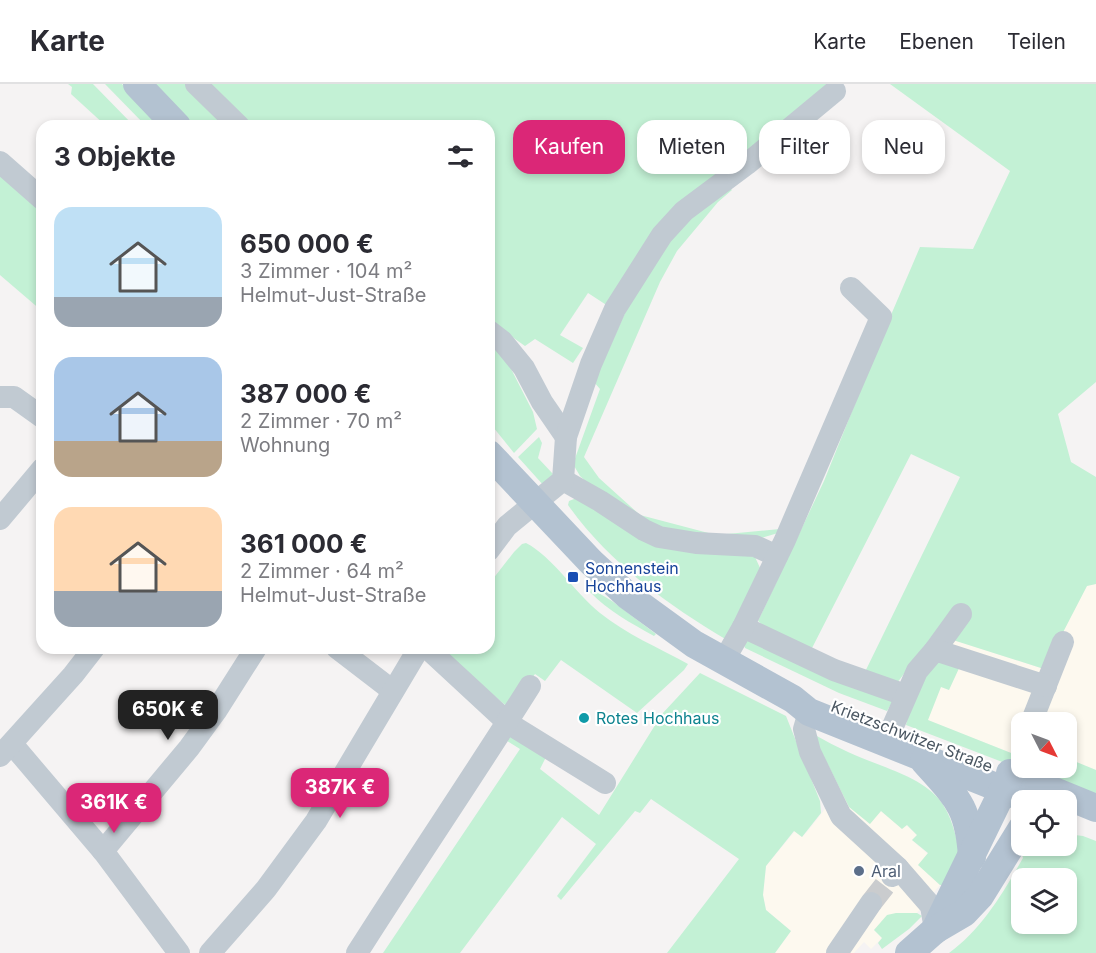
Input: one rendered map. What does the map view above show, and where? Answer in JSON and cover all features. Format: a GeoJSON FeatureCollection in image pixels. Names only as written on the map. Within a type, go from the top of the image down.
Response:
{"type":"FeatureCollection","features":[{"type":"Feature","properties":{"kind":"main road"},"geometry":{"type":"LineString","coordinates":[[137,84],[171,120]]}},
{"type":"Feature","properties":{"kind":"main road","name":"Krietzschwitzer Straße"},"geometry":{"type":"LineString","coordinates":[[495,461],[591,562],[628,596],[723,662],[801,705],[920,758],[1096,808]]}},
{"type":"Feature","properties":{"kind":"main road","name":"Krietzschwitzer Straße"},"geometry":{"type":"LineString","coordinates":[[801,705],[834,703],[893,726],[1007,782],[1017,790]]}},
{"type":"Feature","properties":{"kind":"main road"},"geometry":{"type":"LineString","coordinates":[[920,758],[958,800],[968,820],[972,857]]}},
{"type":"Feature","properties":{"kind":"main road"},"geometry":{"type":"LineString","coordinates":[[935,930],[1007,782]]}},
{"type":"Feature","properties":{"kind":"main road"},"geometry":{"type":"LineString","coordinates":[[1077,819],[1096,826]]}},
{"type":"Feature","properties":{"kind":"main road"},"geometry":{"type":"LineString","coordinates":[[909,953],[935,930],[964,912],[980,896],[1011,846]]}},
{"type":"Feature","properties":{"kind":"street"},"geometry":{"type":"LineString","coordinates":[[196,84],[233,120]]}},
{"type":"Feature","properties":{"kind":"street"},"geometry":{"type":"LineString","coordinates":[[495,542],[507,526],[562,480],[566,437],[591,364],[615,309],[662,235],[684,211],[747,164],[835,91]]}},
{"type":"Feature","properties":{"kind":"street"},"geometry":{"type":"LineString","coordinates":[[0,162],[36,194]]}},
{"type":"Feature","properties":{"kind":"street"},"geometry":{"type":"LineString","coordinates":[[723,662],[744,627],[777,556],[881,317],[851,288]]}},
{"type":"Feature","properties":{"kind":"street"},"geometry":{"type":"LineString","coordinates":[[495,336],[524,368],[542,402],[566,437]]}},
{"type":"Feature","properties":{"kind":"street"},"geometry":{"type":"LineString","coordinates":[[0,397],[14,397],[36,413]]}},
{"type":"Feature","properties":{"kind":"street"},"geometry":{"type":"LineString","coordinates":[[0,519],[36,476]]}},
{"type":"Feature","properties":{"kind":"street"},"geometry":{"type":"LineString","coordinates":[[562,480],[659,537],[696,543],[755,546],[777,556]]}},
{"type":"Feature","properties":{"kind":"street"},"geometry":{"type":"LineString","coordinates":[[893,726],[917,671],[961,614]]}},
{"type":"Feature","properties":{"kind":"street"},"geometry":{"type":"LineString","coordinates":[[744,627],[834,670],[905,695]]}},
{"type":"Feature","properties":{"kind":"street"},"geometry":{"type":"LineString","coordinates":[[1035,712],[1063,642]]}},
{"type":"Feature","properties":{"kind":"street"},"geometry":{"type":"LineString","coordinates":[[935,650],[1046,686]]}},
{"type":"Feature","properties":{"kind":"street"},"geometry":{"type":"LineString","coordinates":[[89,654],[6,750],[103,851],[179,953]]}},
{"type":"Feature","properties":{"kind":"street"},"geometry":{"type":"LineString","coordinates":[[103,851],[189,748],[252,654]]}},
{"type":"Feature","properties":{"kind":"street"},"geometry":{"type":"LineString","coordinates":[[345,654],[393,692]]}},
{"type":"Feature","properties":{"kind":"street"},"geometry":{"type":"LineString","coordinates":[[210,953],[266,889],[316,821],[415,654]]}},
{"type":"Feature","properties":{"kind":"street"},"geometry":{"type":"LineString","coordinates":[[433,654],[508,723],[605,783]]}},
{"type":"Feature","properties":{"kind":"street"},"geometry":{"type":"LineString","coordinates":[[357,953],[530,686]]}},
{"type":"Feature","properties":{"kind":"street"},"geometry":{"type":"LineString","coordinates":[[801,705],[810,752],[841,816],[931,906],[935,930]]}},
{"type":"Feature","properties":{"kind":"street"},"geometry":{"type":"LineString","coordinates":[[837,953],[871,903]]}},
{"type":"Feature","properties":{"kind":"shaded area"},"geometry":{"type":"Polygon","coordinates":[[[1096,584],[1096,770],[1077,762],[1077,712],[1011,712],[1011,753],[927,720],[941,686],[949,690],[951,639],[1044,669],[1087,585],[1096,584]]]}},
{"type":"Feature","properties":{"kind":"shaded area"},"geometry":{"type":"Polygon","coordinates":[[[840,790],[869,824],[881,811],[902,828],[906,825],[917,835],[912,840],[928,854],[919,865],[940,885],[917,913],[896,913],[874,930],[882,938],[871,949],[864,942],[854,953],[775,953],[791,931],[766,910],[763,895],[766,866],[795,831],[802,837],[806,833],[840,790]]]}},
{"type":"Feature","properties":{"kind":"green space"},"geometry":{"type":"Polygon","coordinates":[[[68,84],[93,84],[128,120],[99,120],[71,94],[72,87],[68,84]]]}},
{"type":"Feature","properties":{"kind":"green space"},"geometry":{"type":"Polygon","coordinates":[[[105,84],[122,84],[156,120],[140,120],[105,84]]]}},
{"type":"Feature","properties":{"kind":"green space"},"geometry":{"type":"Polygon","coordinates":[[[154,84],[834,84],[792,120],[759,120],[759,148],[747,158],[747,120],[637,120],[637,174],[731,174],[611,308],[588,293],[560,335],[583,348],[573,363],[535,339],[525,346],[508,334],[508,363],[533,412],[537,429],[514,453],[495,429],[495,120],[188,120],[154,84]]]}},
{"type":"Feature","properties":{"kind":"green space"},"geometry":{"type":"Polygon","coordinates":[[[890,84],[1096,84],[1096,382],[1058,414],[1071,462],[1096,477],[1096,584],[1087,586],[1044,669],[934,634],[894,687],[863,676],[960,477],[911,454],[811,650],[767,629],[758,621],[824,481],[920,247],[973,249],[1010,171],[945,124],[945,120],[940,120],[890,84]]]}},
{"type":"Feature","properties":{"kind":"green space"},"geometry":{"type":"Polygon","coordinates":[[[0,169],[36,202],[36,306],[0,275],[0,169]]]}},
{"type":"Feature","properties":{"kind":"green space"},"geometry":{"type":"Polygon","coordinates":[[[727,185],[732,190],[718,202],[677,251],[660,282],[584,457],[599,478],[640,515],[716,535],[780,529],[778,533],[758,539],[660,533],[595,490],[580,476],[573,464],[600,389],[594,382],[643,273],[664,237],[727,185]]]}},
{"type":"Feature","properties":{"kind":"green space"},"geometry":{"type":"Polygon","coordinates":[[[539,437],[542,443],[538,458],[553,474],[545,487],[518,457],[539,437]]]}},
{"type":"Feature","properties":{"kind":"green space"},"geometry":{"type":"Polygon","coordinates":[[[579,497],[640,535],[755,557],[761,570],[727,640],[661,597],[620,564],[584,526],[568,505],[569,501],[579,497]]]}},
{"type":"Feature","properties":{"kind":"green space"},"geometry":{"type":"Polygon","coordinates":[[[526,543],[536,549],[610,621],[688,664],[684,670],[637,713],[561,660],[545,681],[535,674],[510,709],[447,654],[495,654],[495,576],[522,544],[526,543]]]}},
{"type":"Feature","properties":{"kind":"green space"},"geometry":{"type":"Polygon","coordinates":[[[592,589],[656,634],[654,636],[612,611],[590,592],[592,589]]]}},
{"type":"Feature","properties":{"kind":"green space"},"geometry":{"type":"Polygon","coordinates":[[[746,636],[896,696],[887,711],[839,693],[745,648],[742,640],[746,636]]]}},
{"type":"Feature","properties":{"kind":"green space"},"geometry":{"type":"Polygon","coordinates":[[[942,660],[961,664],[949,690],[941,687],[928,720],[1011,753],[1011,765],[906,725],[918,688],[934,665],[942,660]]]}},
{"type":"Feature","properties":{"kind":"green space"},"geometry":{"type":"Polygon","coordinates":[[[700,673],[786,716],[820,801],[821,813],[802,837],[794,831],[766,866],[763,895],[766,910],[791,931],[775,953],[667,953],[739,859],[651,799],[640,813],[635,811],[561,900],[557,896],[596,844],[562,817],[460,953],[383,953],[520,749],[504,739],[507,733],[547,755],[540,769],[599,815],[662,714],[700,673]]]}},
{"type":"Feature","properties":{"kind":"green space"},"geometry":{"type":"Polygon","coordinates":[[[815,735],[848,752],[908,777],[938,798],[950,818],[961,858],[943,885],[940,885],[918,865],[928,853],[912,840],[917,835],[907,825],[902,829],[881,811],[870,824],[849,807],[815,735]]]}},
{"type":"Feature","properties":{"kind":"green space"},"geometry":{"type":"Polygon","coordinates":[[[1077,762],[1096,770],[1096,798],[1044,778],[1077,778],[1077,762]]]}},
{"type":"Feature","properties":{"kind":"green space"},"geometry":{"type":"Polygon","coordinates":[[[1077,835],[1096,841],[1096,953],[949,953],[982,922],[1011,879],[1011,934],[1077,934],[1077,868],[1017,868],[1022,856],[1077,856],[1077,835]]]}},
{"type":"Feature","properties":{"kind":"green space"},"geometry":{"type":"Polygon","coordinates":[[[917,913],[922,916],[882,949],[878,943],[882,938],[874,930],[887,915],[917,913]]]}},
{"type":"Feature","properties":{"kind":"tunnel"},"geometry":{"type":"LineString","coordinates":[[871,903],[892,876]]}},
{"type":"Feature","properties":{"kind":"place","name":"Sonnenstein Hochhaus"},"geometry":{"type":"Point","coordinates":[573,577]}},
{"type":"Feature","properties":{"kind":"place","name":"Rotes Hochhaus"},"geometry":{"type":"Point","coordinates":[584,718]}},
{"type":"Feature","properties":{"kind":"place","name":"Aral"},"geometry":{"type":"Point","coordinates":[859,871]}}]}
